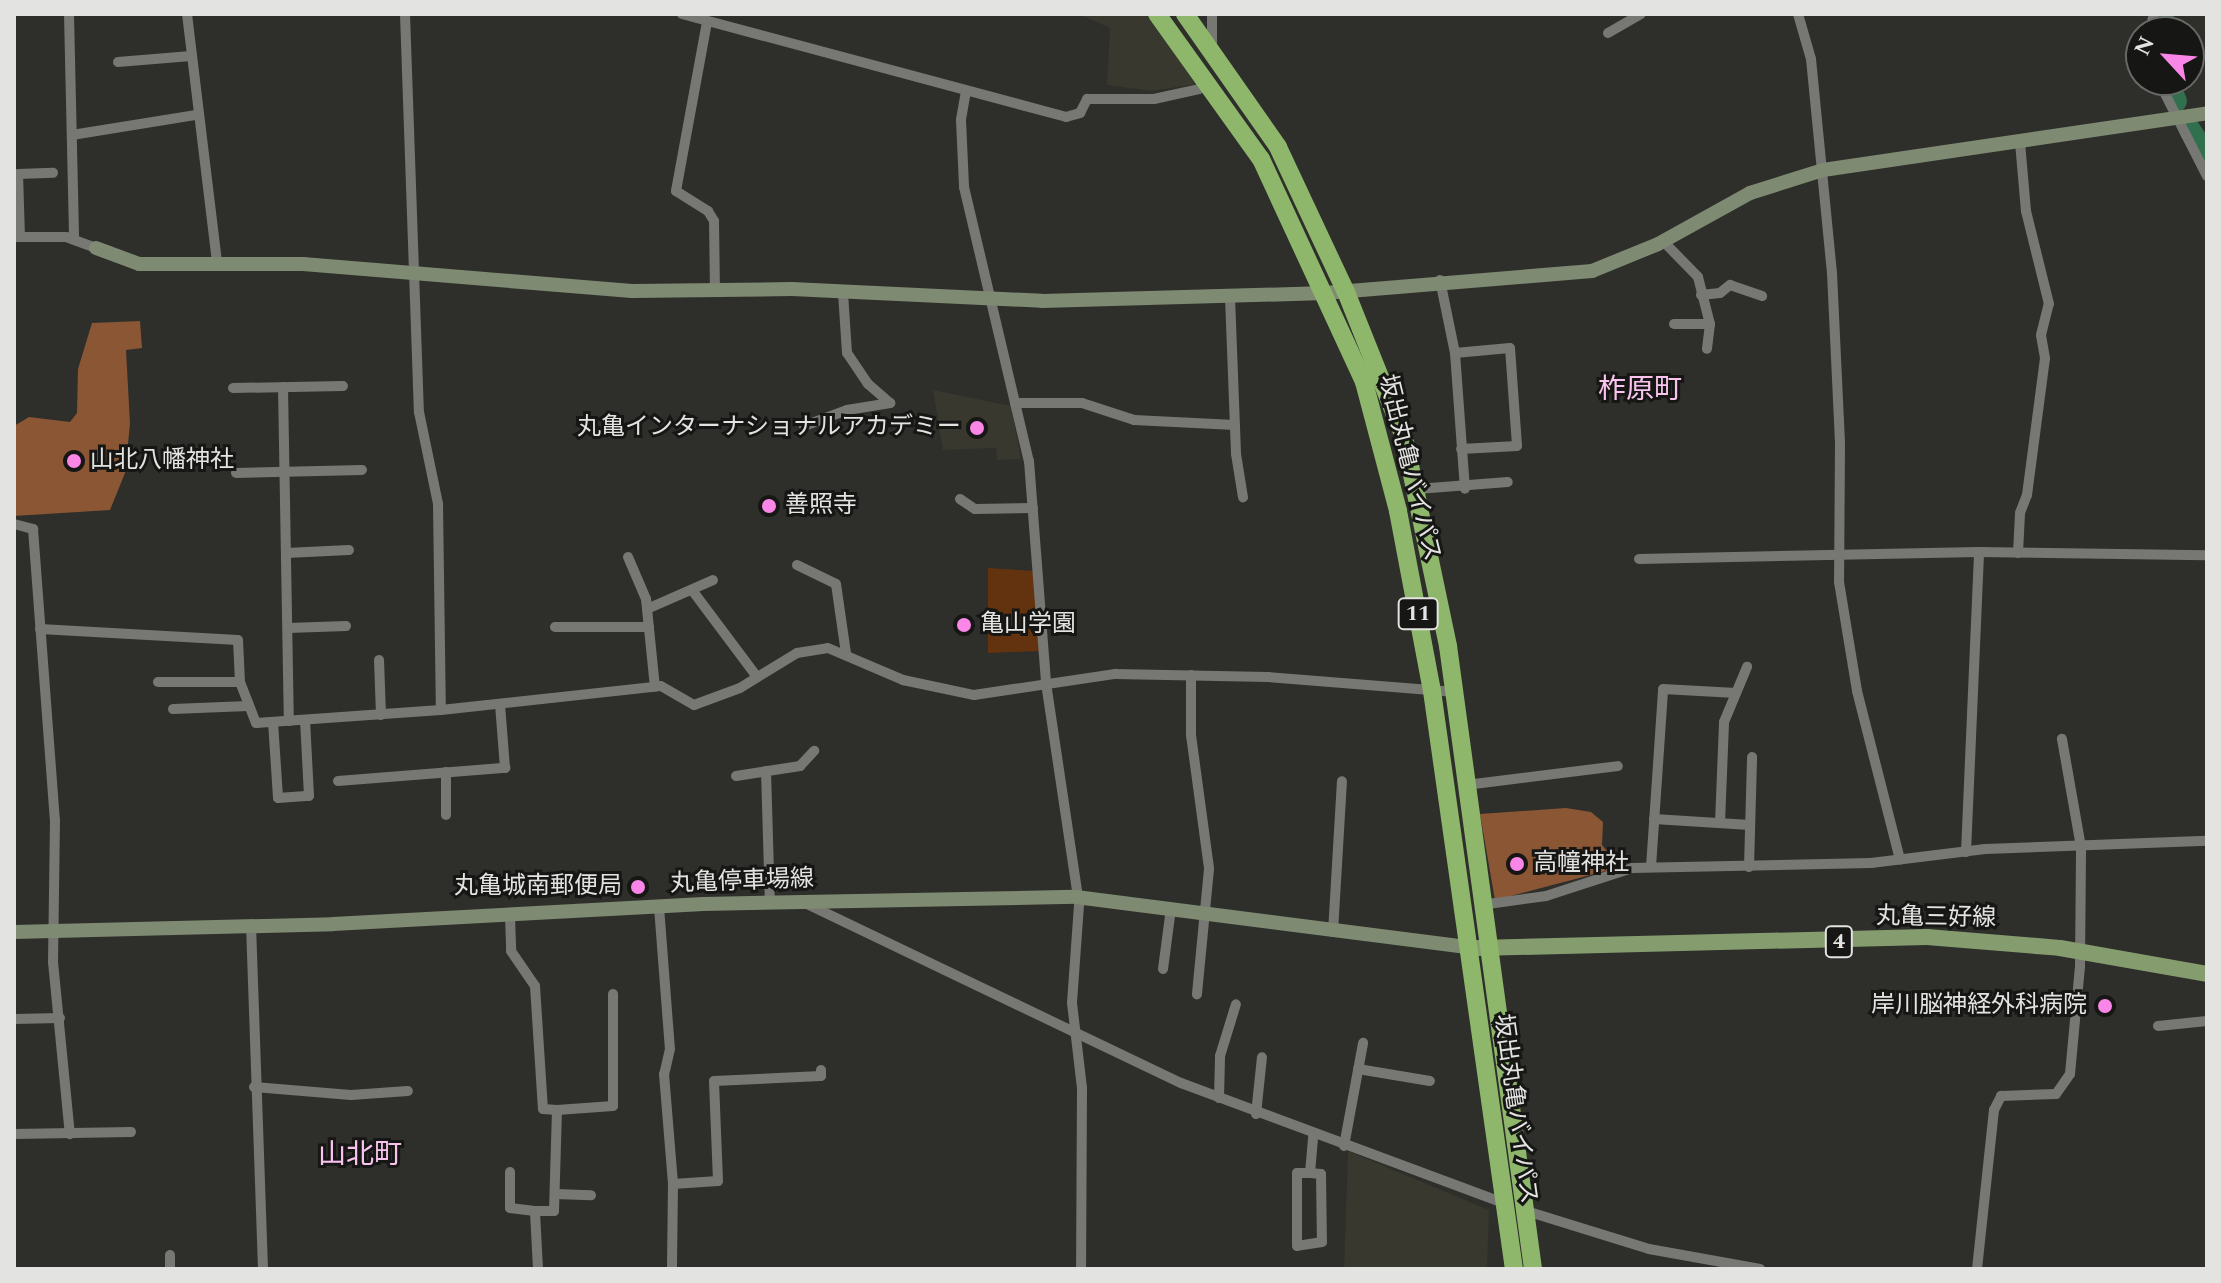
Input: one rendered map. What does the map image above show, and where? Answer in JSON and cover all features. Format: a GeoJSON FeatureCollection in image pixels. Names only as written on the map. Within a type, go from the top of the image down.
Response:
{"type":"FeatureCollection","features":[{"type":"Feature","properties":{"kind":"highway","name":"坂出丸亀バイパス"},"geometry":{"type":"LineString","coordinates":[[1157,14],[1209,81],[1261,159],[1364,382],[1379,438],[1432,691],[1514,1269]]}},
{"type":"Feature","properties":{"kind":"highway","name":"坂出丸亀バイパス"},"geometry":{"type":"LineString","coordinates":[[1185,14],[1278,147],[1346,292],[1404,437],[1417,489],[1455,692],[1481,905],[1533,1269]]}},
{"type":"Feature","properties":{"kind":"main road","name":"丸亀三好線"},"geometry":{"type":"LineString","coordinates":[[1469,947],[1927,937],[2080,952],[2207,974]]}},
{"type":"Feature","properties":{"kind":"street"},"geometry":{"type":"LineString","coordinates":[[69,14],[74,239]]}},
{"type":"Feature","properties":{"kind":"street"},"geometry":{"type":"LineString","coordinates":[[187,14],[196,115],[217,263]]}},
{"type":"Feature","properties":{"kind":"street"},"geometry":{"type":"LineString","coordinates":[[405,14],[419,412],[438,504],[441,710]]}},
{"type":"Feature","properties":{"kind":"street"},"geometry":{"type":"LineString","coordinates":[[682,14],[1066,117],[1080,113],[1087,99],[1154,99],[1199,89],[1209,81]]}},
{"type":"Feature","properties":{"kind":"street"},"geometry":{"type":"LineString","coordinates":[[1212,14],[1213,51]]}},
{"type":"Feature","properties":{"kind":"street"},"geometry":{"type":"LineString","coordinates":[[1608,33],[1641,14]]}},
{"type":"Feature","properties":{"kind":"street"},"geometry":{"type":"LineString","coordinates":[[1798,14],[1811,59],[1823,170],[1837,357],[1839,553],[1857,691],[1900,860]]}},
{"type":"Feature","properties":{"kind":"street"},"geometry":{"type":"LineString","coordinates":[[707,22],[676,191],[708,211],[714,221],[715,291]]}},
{"type":"Feature","properties":{"kind":"street"},"geometry":{"type":"LineString","coordinates":[[118,62],[191,56]]}},
{"type":"Feature","properties":{"kind":"street"},"geometry":{"type":"LineString","coordinates":[[966,91],[961,120],[964,187],[1015,403],[1033,508],[1046,683],[1076,897],[1072,1003],[1082,1088],[1081,1269]]}},
{"type":"Feature","properties":{"kind":"street"},"geometry":{"type":"LineString","coordinates":[[2166,96],[2207,176]]}},
{"type":"Feature","properties":{"kind":"street"},"geometry":{"type":"LineString","coordinates":[[53,173],[18,174],[17,237],[74,239],[139,264],[217,263],[412,272],[586,289],[843,293],[992,300],[1230,297],[1346,292],[1440,280],[1564,276],[1619,262],[1750,193],[1823,170],[2207,113]]}},
{"type":"Feature","properties":{"kind":"street"},"geometry":{"type":"LineString","coordinates":[[72,135],[196,115]]}},
{"type":"Feature","properties":{"kind":"street"},"geometry":{"type":"LineString","coordinates":[[2018,553],[2020,513],[2029,482],[2045,358],[2041,335],[2049,304],[2026,211],[2020,142]]}},
{"type":"Feature","properties":{"kind":"street"},"geometry":{"type":"LineString","coordinates":[[1663,241],[1698,277],[1710,324],[1707,349]]}},
{"type":"Feature","properties":{"kind":"street"},"geometry":{"type":"LineString","coordinates":[[1440,280],[1455,353],[1465,489]]}},
{"type":"Feature","properties":{"kind":"street"},"geometry":{"type":"LineString","coordinates":[[1701,295],[1720,293],[1730,285],[1762,296]]}},
{"type":"Feature","properties":{"kind":"street"},"geometry":{"type":"LineString","coordinates":[[804,426],[847,410],[890,403],[855,370],[847,353],[843,293]]}},
{"type":"Feature","properties":{"kind":"street"},"geometry":{"type":"LineString","coordinates":[[1230,297],[1235,425],[1243,497]]}},
{"type":"Feature","properties":{"kind":"street"},"geometry":{"type":"LineString","coordinates":[[1674,324],[1710,324]]}},
{"type":"Feature","properties":{"kind":"street"},"geometry":{"type":"LineString","coordinates":[[1455,353],[1510,348],[1517,446],[1461,449]]}},
{"type":"Feature","properties":{"kind":"street"},"geometry":{"type":"LineString","coordinates":[[233,388],[343,386]]}},
{"type":"Feature","properties":{"kind":"street"},"geometry":{"type":"LineString","coordinates":[[283,387],[289,721]]}},
{"type":"Feature","properties":{"kind":"street"},"geometry":{"type":"LineString","coordinates":[[1015,403],[1082,403],[1134,420],[1235,425]]}},
{"type":"Feature","properties":{"kind":"street"},"geometry":{"type":"LineString","coordinates":[[236,473],[362,470]]}},
{"type":"Feature","properties":{"kind":"street"},"geometry":{"type":"LineString","coordinates":[[1417,489],[1465,489],[1508,482]]}},
{"type":"Feature","properties":{"kind":"street"},"geometry":{"type":"LineString","coordinates":[[960,499],[975,509],[1033,508]]}},
{"type":"Feature","properties":{"kind":"street"},"geometry":{"type":"LineString","coordinates":[[14,524],[33,529],[55,820],[56,932],[53,962],[70,1134]]}},
{"type":"Feature","properties":{"kind":"street"},"geometry":{"type":"LineString","coordinates":[[286,553],[349,550]]}},
{"type":"Feature","properties":{"kind":"street"},"geometry":{"type":"LineString","coordinates":[[1966,852],[1979,552]]}},
{"type":"Feature","properties":{"kind":"street"},"geometry":{"type":"LineString","coordinates":[[1639,559],[1788,560],[1839,553],[1979,552],[2207,555]]}},
{"type":"Feature","properties":{"kind":"street"},"geometry":{"type":"LineString","coordinates":[[628,557],[647,609],[655,687]]}},
{"type":"Feature","properties":{"kind":"street"},"geometry":{"type":"LineString","coordinates":[[797,565],[836,584],[846,653]]}},
{"type":"Feature","properties":{"kind":"street"},"geometry":{"type":"LineString","coordinates":[[647,609],[713,580]]}},
{"type":"Feature","properties":{"kind":"street"},"geometry":{"type":"LineString","coordinates":[[692,590],[757,677]]}},
{"type":"Feature","properties":{"kind":"street"},"geometry":{"type":"LineString","coordinates":[[288,628],[346,626]]}},
{"type":"Feature","properties":{"kind":"street"},"geometry":{"type":"LineString","coordinates":[[555,627],[649,627]]}},
{"type":"Feature","properties":{"kind":"street"},"geometry":{"type":"LineString","coordinates":[[40,629],[238,640],[240,682],[247,689],[248,706],[256,723],[500,705],[655,687],[673,690],[694,705],[757,677],[797,653],[828,648],[944,692],[974,695],[1115,674],[1191,675],[1455,692]]}},
{"type":"Feature","properties":{"kind":"street"},"geometry":{"type":"LineString","coordinates":[[379,660],[381,715]]}},
{"type":"Feature","properties":{"kind":"street"},"geometry":{"type":"LineString","coordinates":[[1720,823],[1724,722],[1747,667]]}},
{"type":"Feature","properties":{"kind":"street"},"geometry":{"type":"LineString","coordinates":[[1191,675],[1190,725],[1209,869],[1197,994]]}},
{"type":"Feature","properties":{"kind":"street"},"geometry":{"type":"LineString","coordinates":[[158,682],[240,682]]}},
{"type":"Feature","properties":{"kind":"street"},"geometry":{"type":"LineString","coordinates":[[1651,867],[1663,689],[1736,693]]}},
{"type":"Feature","properties":{"kind":"street"},"geometry":{"type":"LineString","coordinates":[[338,781],[505,768],[500,705]]}},
{"type":"Feature","properties":{"kind":"street"},"geometry":{"type":"LineString","coordinates":[[173,709],[248,706]]}},
{"type":"Feature","properties":{"kind":"street"},"geometry":{"type":"LineString","coordinates":[[273,722],[278,798],[309,796],[305,720]]}},
{"type":"Feature","properties":{"kind":"street"},"geometry":{"type":"LineString","coordinates":[[1977,1269],[1994,1110],[2001,1096],[2056,1094],[2064,1089],[2070,1074],[2080,952],[2081,847],[2062,739]]}},
{"type":"Feature","properties":{"kind":"street"},"geometry":{"type":"LineString","coordinates":[[736,776],[800,766],[814,751]]}},
{"type":"Feature","properties":{"kind":"street"},"geometry":{"type":"LineString","coordinates":[[1749,867],[1752,757]]}},
{"type":"Feature","properties":{"kind":"street"},"geometry":{"type":"LineString","coordinates":[[1466,785],[1618,766]]}},
{"type":"Feature","properties":{"kind":"street"},"geometry":{"type":"LineString","coordinates":[[766,771],[770,902]]}},
{"type":"Feature","properties":{"kind":"street"},"geometry":{"type":"LineString","coordinates":[[446,772],[446,815]]}},
{"type":"Feature","properties":{"kind":"street"},"geometry":{"type":"LineString","coordinates":[[1333,932],[1342,781]]}},
{"type":"Feature","properties":{"kind":"street"},"geometry":{"type":"LineString","coordinates":[[1654,819],[1750,825]]}},
{"type":"Feature","properties":{"kind":"street"},"geometry":{"type":"LineString","coordinates":[[1481,905],[1546,896],[1632,868],[1749,867],[1900,860],[1966,852],[2207,841]]}},
{"type":"Feature","properties":{"kind":"street","name":"丸亀停車場線"},"geometry":{"type":"LineString","coordinates":[[14,932],[510,916],[770,902],[1076,897],[1469,947]]}},
{"type":"Feature","properties":{"kind":"street"},"geometry":{"type":"LineString","coordinates":[[802,901],[1076,1035],[1313,1136],[1523,1210],[1649,1249],[1760,1269]]}},
{"type":"Feature","properties":{"kind":"street"},"geometry":{"type":"LineString","coordinates":[[659,907],[670,1049],[664,1074],[673,1184],[672,1269]]}},
{"type":"Feature","properties":{"kind":"street"},"geometry":{"type":"LineString","coordinates":[[1163,969],[1171,908]]}},
{"type":"Feature","properties":{"kind":"street"},"geometry":{"type":"LineString","coordinates":[[510,916],[511,951],[535,986],[543,1109],[613,1106],[613,994]]}},
{"type":"Feature","properties":{"kind":"street"},"geometry":{"type":"LineString","coordinates":[[251,925],[254,1087],[263,1269]]}},
{"type":"Feature","properties":{"kind":"street"},"geometry":{"type":"LineString","coordinates":[[1219,1098],[1220,1056],[1236,1004]]}},
{"type":"Feature","properties":{"kind":"street"},"geometry":{"type":"LineString","coordinates":[[14,1019],[60,1018]]}},
{"type":"Feature","properties":{"kind":"street"},"geometry":{"type":"LineString","coordinates":[[2158,1026],[2207,1021]]}},
{"type":"Feature","properties":{"kind":"street"},"geometry":{"type":"LineString","coordinates":[[1344,1146],[1363,1043]]}},
{"type":"Feature","properties":{"kind":"street"},"geometry":{"type":"LineString","coordinates":[[1256,1114],[1262,1057]]}},
{"type":"Feature","properties":{"kind":"street"},"geometry":{"type":"LineString","coordinates":[[1358,1069],[1430,1081]]}},
{"type":"Feature","properties":{"kind":"street"},"geometry":{"type":"LineString","coordinates":[[673,1184],[718,1181],[714,1081],[821,1076],[821,1070]]}},
{"type":"Feature","properties":{"kind":"street"},"geometry":{"type":"LineString","coordinates":[[254,1087],[351,1095],[408,1091]]}},
{"type":"Feature","properties":{"kind":"street"},"geometry":{"type":"LineString","coordinates":[[510,1172],[510,1208],[554,1211],[557,1110]]}},
{"type":"Feature","properties":{"kind":"street"},"geometry":{"type":"LineString","coordinates":[[14,1134],[131,1132]]}},
{"type":"Feature","properties":{"kind":"street"},"geometry":{"type":"LineString","coordinates":[[1310,1173],[1313,1136]]}},
{"type":"Feature","properties":{"kind":"street"},"geometry":{"type":"LineString","coordinates":[[1297,1173],[1310,1173],[1321,1174],[1322,1242],[1297,1246],[1297,1173]]}},
{"type":"Feature","properties":{"kind":"street"},"geometry":{"type":"LineString","coordinates":[[555,1194],[591,1195]]}},
{"type":"Feature","properties":{"kind":"street"},"geometry":{"type":"LineString","coordinates":[[535,1211],[538,1269]]}},
{"type":"Feature","properties":{"kind":"street"},"geometry":{"type":"LineString","coordinates":[[170,1255],[170,1269]]}},
{"type":"Feature","properties":{"kind":"shaded area"},"geometry":{"type":"Polygon","coordinates":[[[1079,14],[1145,14],[1197,84],[1152,91],[1107,85],[1110,28],[1079,14]]]}},
{"type":"Feature","properties":{"kind":"shaded area"},"geometry":{"type":"Polygon","coordinates":[[[140,321],[142,348],[126,350],[130,424],[125,473],[110,510],[14,516],[14,426],[29,417],[70,422],[77,413],[78,369],[92,323],[140,321]]]}},
{"type":"Feature","properties":{"kind":"shaded area","name":"丸亀インターナショナルアカデミー"},"geometry":{"type":"Polygon","coordinates":[[[933,390],[1011,406],[1021,459],[997,460],[996,448],[943,450],[933,390]]]}},
{"type":"Feature","properties":{"kind":"shaded area"},"geometry":{"type":"Polygon","coordinates":[[[988,568],[1033,571],[1039,651],[988,653],[988,568]]]}},
{"type":"Feature","properties":{"kind":"shaded area"},"geometry":{"type":"Polygon","coordinates":[[[1566,808],[1591,812],[1603,822],[1602,845],[1611,856],[1621,857],[1621,867],[1495,900],[1480,814],[1566,808]]]}},
{"type":"Feature","properties":{"kind":"shaded area"},"geometry":{"type":"Polygon","coordinates":[[[1348,1151],[1489,1210],[1487,1269],[1344,1269],[1348,1151]]]}},
{"type":"Feature","properties":{"kind":"waterway"},"geometry":{"type":"LineString","coordinates":[[2174,96],[2176,101]]}},
{"type":"Feature","properties":{"kind":"waterway"},"geometry":{"type":"LineString","coordinates":[[2190,130],[2207,156]]}},
{"type":"Feature","properties":{"kind":"place","name":"丸亀インターナショナルアカデミー"},"geometry":{"type":"Point","coordinates":[977,428]}},
{"type":"Feature","properties":{"kind":"place","name":"山北八幡神社"},"geometry":{"type":"Point","coordinates":[74,461]}},
{"type":"Feature","properties":{"kind":"place","name":"善照寺"},"geometry":{"type":"Point","coordinates":[769,506]}},
{"type":"Feature","properties":{"kind":"place","name":"亀山学園"},"geometry":{"type":"Point","coordinates":[964,625]}},
{"type":"Feature","properties":{"kind":"place","name":"高幢神社"},"geometry":{"type":"Point","coordinates":[1517,864]}},
{"type":"Feature","properties":{"kind":"place","name":"丸亀城南郵便局"},"geometry":{"type":"Point","coordinates":[638,887]}},
{"type":"Feature","properties":{"kind":"place","name":"岸川脳神経外科病院"},"geometry":{"type":"Point","coordinates":[2105,1006]}},
{"type":"Feature","properties":{"kind":"district","name":"柞原町"},"geometry":{"type":"Point","coordinates":[1640,390]}},
{"type":"Feature","properties":{"kind":"district","name":"山北町"},"geometry":{"type":"Point","coordinates":[360,1155]}}]}
